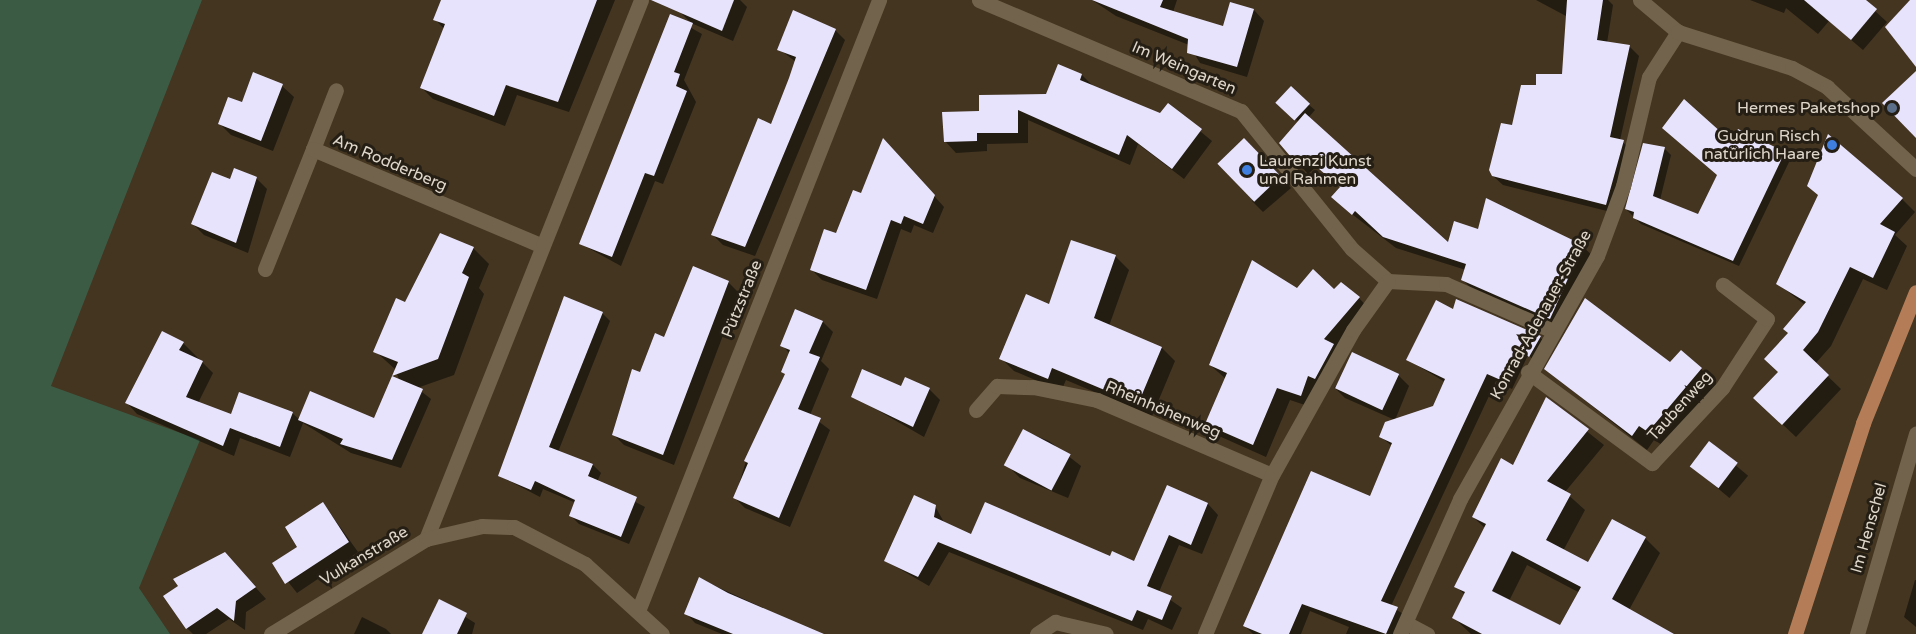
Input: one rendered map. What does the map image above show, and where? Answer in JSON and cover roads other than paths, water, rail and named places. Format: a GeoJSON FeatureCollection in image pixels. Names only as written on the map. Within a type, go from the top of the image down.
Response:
{"type":"FeatureCollection","features":[{"type":"Feature","properties":{"kind":"main road"},"geometry":{"type":"LineString","coordinates":[[1795,634],[1867,413],[1916,292]]}},
{"type":"Feature","properties":{"kind":"street"},"geometry":{"type":"LineString","coordinates":[[426,539],[540,245],[641,0]]}},
{"type":"Feature","properties":{"kind":"street","name":"Pützstraße"},"geometry":{"type":"LineString","coordinates":[[638,611],[879,0]]}},
{"type":"Feature","properties":{"kind":"street","name":"Im Weingarten"},"geometry":{"type":"LineString","coordinates":[[979,0],[1241,111],[1352,249],[1388,281]]}},
{"type":"Feature","properties":{"kind":"street"},"geometry":{"type":"LineString","coordinates":[[1640,0],[1678,33],[1792,68],[1827,87],[1916,170]]}},
{"type":"Feature","properties":{"kind":"street","name":"Konrad-Adenauer-Straße"},"geometry":{"type":"LineString","coordinates":[[1403,628],[1460,500],[1612,222],[1649,77],[1678,33]]}},
{"type":"Feature","properties":{"kind":"street"},"geometry":{"type":"LineString","coordinates":[[313,150],[336,90]]}},
{"type":"Feature","properties":{"kind":"street","name":"Am Rodderberg"},"geometry":{"type":"LineString","coordinates":[[265,269],[313,150],[540,245]]}},
{"type":"Feature","properties":{"kind":"street"},"geometry":{"type":"LineString","coordinates":[[1205,634],[1272,475],[1353,330],[1388,281],[1446,284],[1551,330]]}},
{"type":"Feature","properties":{"kind":"street","name":"Taubenweg"},"geometry":{"type":"LineString","coordinates":[[1528,372],[1652,463],[1722,388],[1767,319],[1723,285]]}},
{"type":"Feature","properties":{"kind":"street","name":"Rheinhöhenweg"},"geometry":{"type":"LineString","coordinates":[[976,410],[996,386],[1033,387],[1097,400],[1272,475]]}},
{"type":"Feature","properties":{"kind":"street","name":"Im Henschel"},"geometry":{"type":"LineString","coordinates":[[1857,634],[1916,433]]}},
{"type":"Feature","properties":{"kind":"street","name":"Vulkanstraße"},"geometry":{"type":"LineString","coordinates":[[271,634],[426,539],[482,526],[514,527],[585,564],[662,634]]}},
{"type":"Feature","properties":{"kind":"street"},"geometry":{"type":"LineString","coordinates":[[1037,634],[1055,622],[1106,634]]}},
{"type":"Feature","properties":{"kind":"street"},"geometry":{"type":"LineString","coordinates":[[1403,628],[1427,634]]}},
{"type":"Feature","properties":{"kind":"place","name":"Hermes Paketshop"},"geometry":{"type":"Point","coordinates":[1892,108]}},
{"type":"Feature","properties":{"kind":"place","name":"Gudrun Risch natürlich Haare"},"geometry":{"type":"Point","coordinates":[1832,145]}},
{"type":"Feature","properties":{"kind":"place","name":"Laurenzi Kunst und Rahmen"},"geometry":{"type":"Point","coordinates":[1247,170]}}]}
